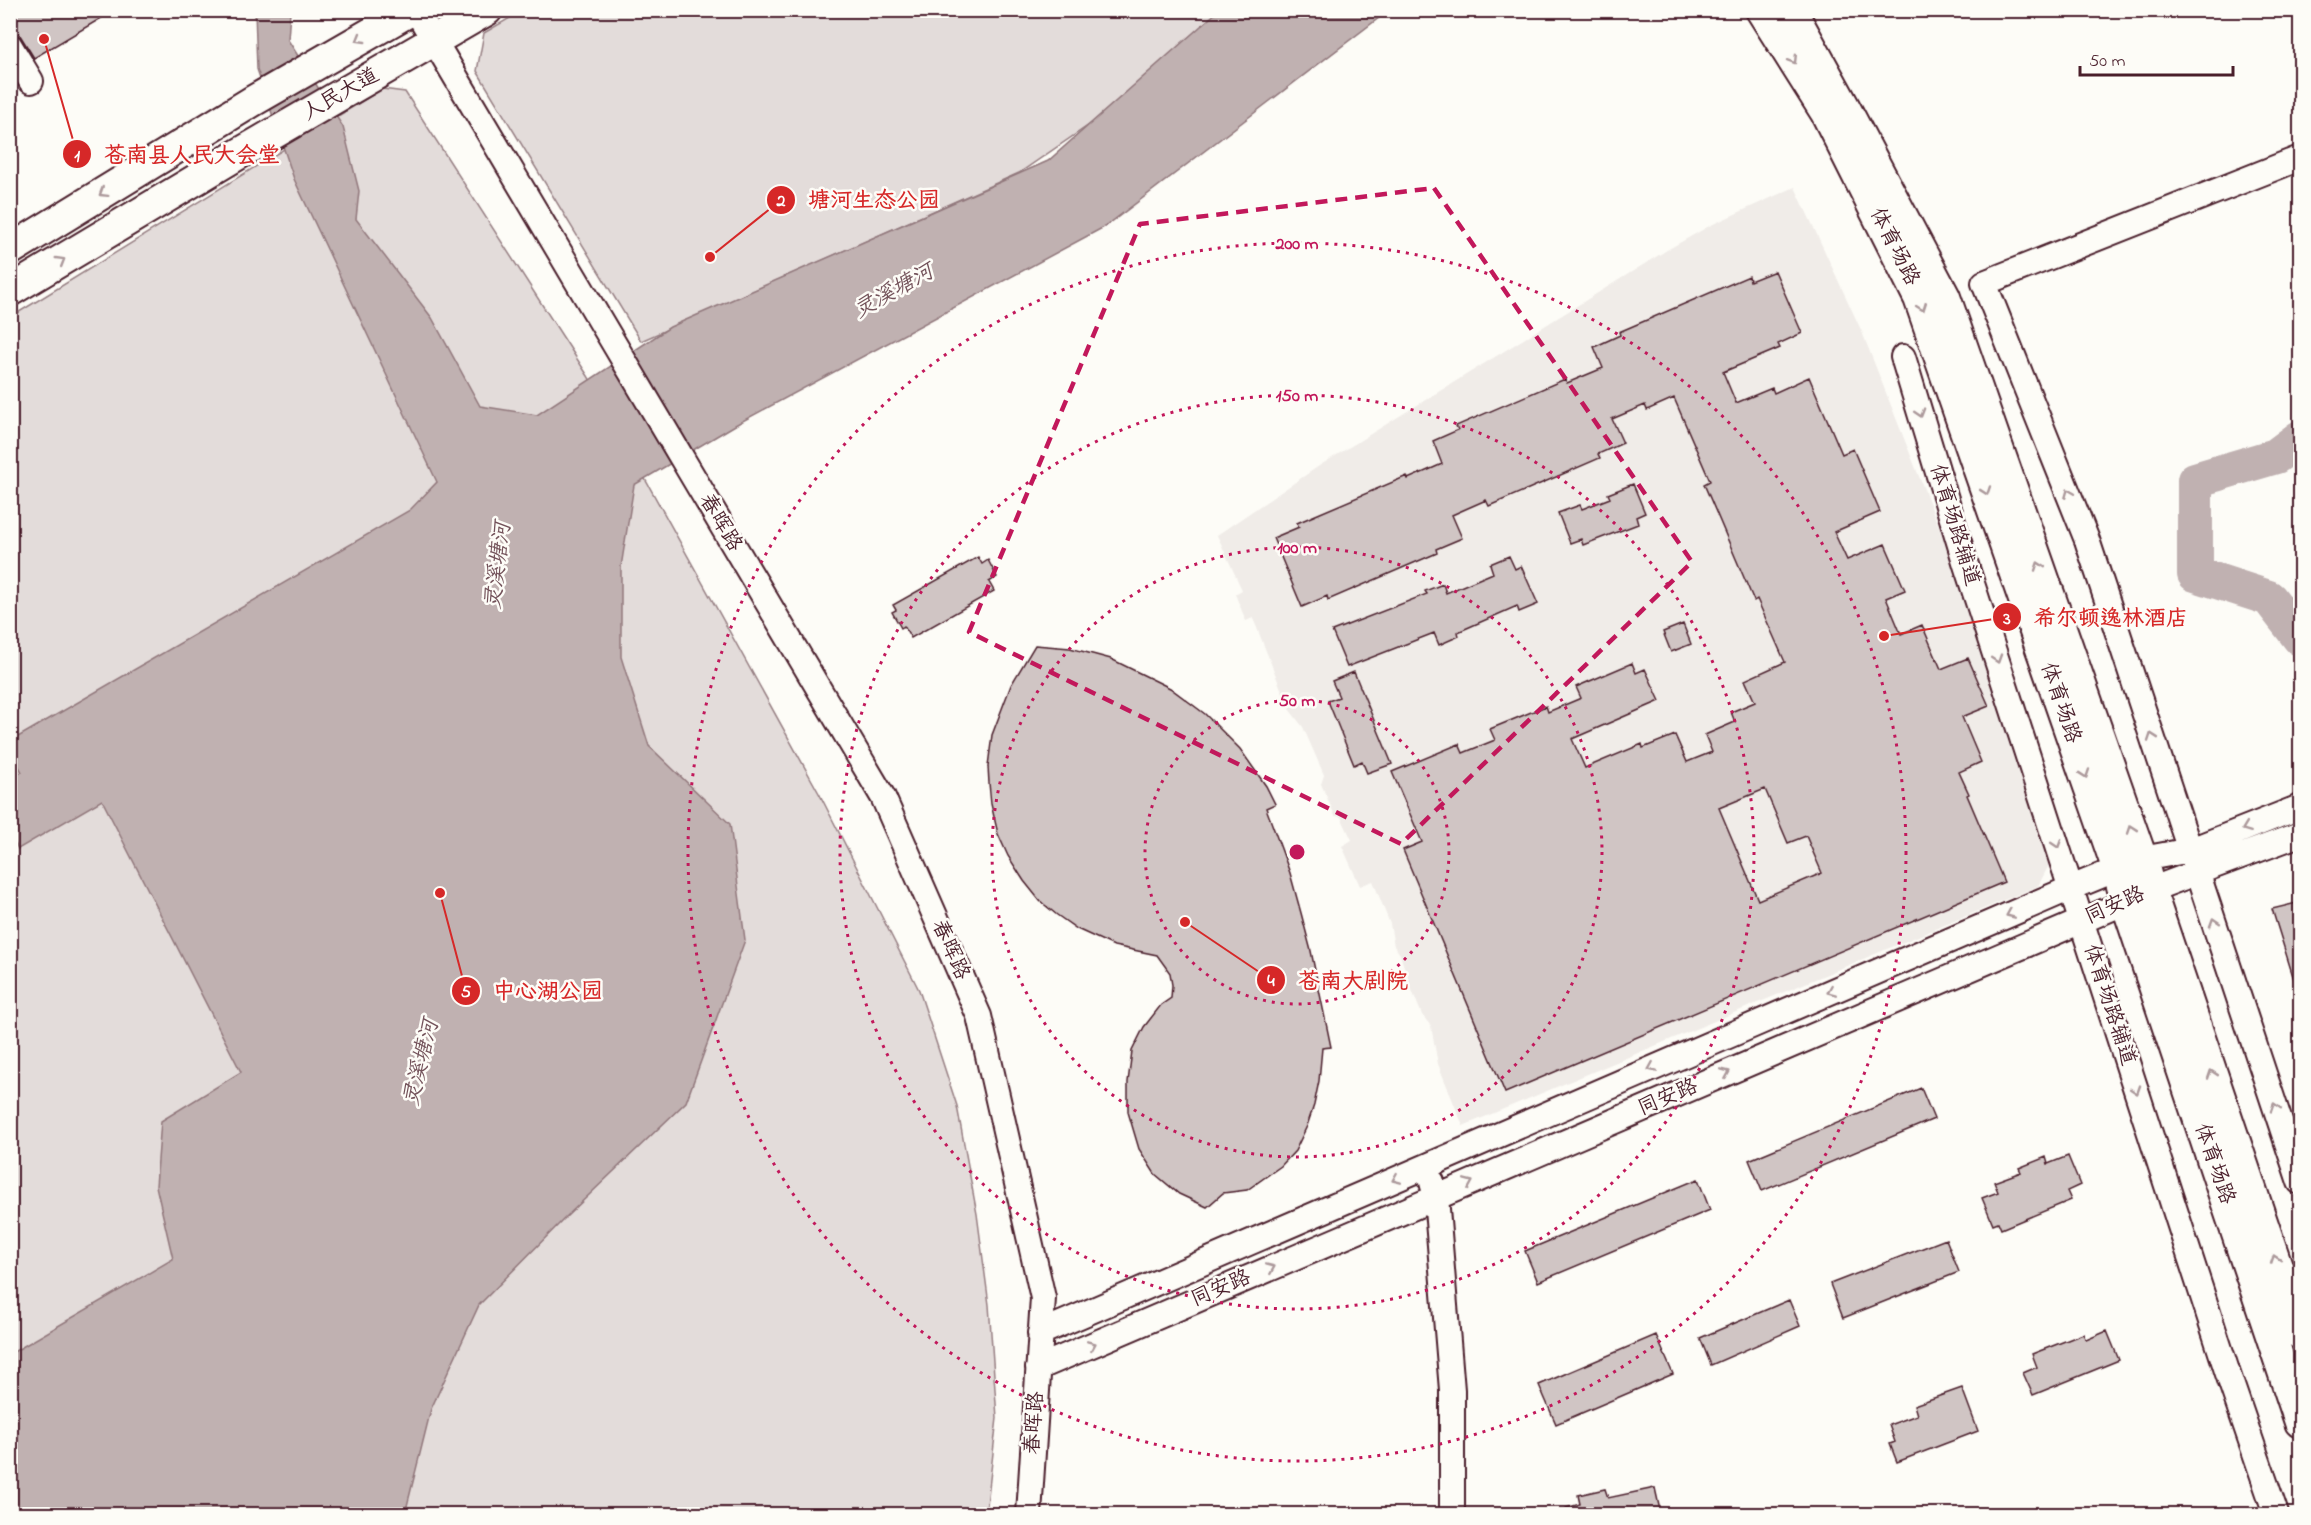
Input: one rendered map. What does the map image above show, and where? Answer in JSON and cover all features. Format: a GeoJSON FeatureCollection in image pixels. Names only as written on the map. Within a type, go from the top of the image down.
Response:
{"type":"FeatureCollection","features":[{"type":"Feature","properties":{"kind":"main road","name":"人民大道"},"geometry":{"type":"LineString","coordinates":[[10,250],[253,101],[421,20],[488,10]]}},
{"type":"Feature","properties":{"kind":"main road","name":"体育场路"},"geometry":{"type":"LineString","coordinates":[[1761,10],[1826,113],[1919,298],[2130,865]]}},
{"type":"Feature","properties":{"kind":"main road","name":"体育场路"},"geometry":{"type":"LineString","coordinates":[[1791,10],[1945,297],[2130,865],[2301,1422]]}},
{"type":"Feature","properties":{"kind":"main road","name":"人民大道"},"geometry":{"type":"LineString","coordinates":[[10,291],[421,20]]}},
{"type":"Feature","properties":{"kind":"main road","name":"体育场路"},"geometry":{"type":"LineString","coordinates":[[2138,896],[2301,1334]]}},
{"type":"Feature","properties":{"kind":"street","name":"春晖路"},"geometry":{"type":"LineString","coordinates":[[421,20],[883,797],[979,1016],[1042,1298],[1029,1515]]}},
{"type":"Feature","properties":{"kind":"street"},"geometry":{"type":"LineString","coordinates":[[10,46],[31,81]]}},
{"type":"Feature","properties":{"kind":"street"},"geometry":{"type":"LineString","coordinates":[[2293,161],[1984,283],[2087,540],[2301,1182]]}},
{"type":"Feature","properties":{"kind":"street","name":"体育场路辅道"},"geometry":{"type":"LineString","coordinates":[[1902,357],[1966,565],[2228,1374],[2276,1515]]}},
{"type":"Feature","properties":{"kind":"street","name":"同安路"},"geometry":{"type":"LineString","coordinates":[[1040,1332],[2071,888],[2130,865],[2191,850],[2301,807]]}},
{"type":"Feature","properties":{"kind":"street","name":"同安路"},"geometry":{"type":"LineString","coordinates":[[1038,1368],[2138,896],[2301,834]]}},
{"type":"Feature","properties":{"kind":"street"},"geometry":{"type":"LineString","coordinates":[[1428,1165],[1436,1197],[1452,1390],[1452,1515]]}},
{"type":"Feature","properties":{"kind":"highlighted area"},"geometry":{"type":"Polygon","coordinates":[[[1434,188],[1692,562],[1401,844],[969,632],[1140,224],[1434,188]]]}},
{"type":"Feature","properties":{"kind":"shaded area"},"geometry":{"type":"Polygon","coordinates":[[[522,11],[1255,11],[1019,173],[641,341],[477,71],[484,33],[522,11]]]}},
{"type":"Feature","properties":{"kind":"shaded area"},"geometry":{"type":"Polygon","coordinates":[[[382,89],[405,92],[588,376],[820,795],[919,990],[957,1106],[977,1214],[989,1305],[997,1418],[986,1514],[11,1514],[11,317],[382,89]]]}},
{"type":"Feature","properties":{"kind":"shaded area"},"geometry":{"type":"Polygon","coordinates":[[[1795,187],[1862,332],[1950,555],[2019,775],[2050,855],[2048,867],[2038,886],[1463,1126],[1438,1064],[1431,1026],[1422,1015],[1400,954],[1394,946],[1390,924],[1373,881],[1360,886],[1342,846],[1352,840],[1341,817],[1335,816],[1321,784],[1324,775],[1303,727],[1289,709],[1253,618],[1246,621],[1235,594],[1242,590],[1217,535],[1319,466],[1667,250],[1711,225],[1795,187]]]}},
{"type":"Feature","properties":{"kind":"water","name":"灵溪塘河"},"geometry":{"type":"Polygon","coordinates":[[[255,11],[290,11],[288,40],[343,127],[359,191],[356,219],[432,318],[480,406],[537,415],[670,327],[1048,161],[1218,11],[1388,11],[1106,226],[737,424],[634,485],[621,567],[621,657],[649,746],[730,824],[745,940],[686,1102],[565,1218],[479,1305],[431,1409],[405,1514],[11,1514],[10,1354],[173,1259],[156,1186],[161,1121],[241,1072],[102,800],[18,849],[11,836],[10,778],[22,772],[11,753],[11,741],[410,510],[437,482],[294,179],[257,69],[255,11]]]}},
{"type":"Feature","properties":{"kind":"building"},"geometry":{"type":"Polygon","coordinates":[[[10,10],[115,10],[34,58],[10,19],[10,10]]]}},
{"type":"Feature","properties":{"kind":"building"},"geometry":{"type":"Polygon","coordinates":[[[1775,271],[1802,333],[1778,344],[1780,348],[1723,372],[1736,403],[1772,388],[1774,393],[1809,377],[1842,454],[1853,449],[1880,512],[1834,532],[1847,560],[1885,544],[1905,590],[1886,598],[1901,634],[1922,625],[1941,669],[1968,658],[1989,706],[1962,717],[1981,762],[1959,772],[2004,882],[1505,1093],[1403,850],[1422,842],[1392,772],[1459,744],[1463,753],[1495,740],[1490,729],[1546,706],[1548,712],[1581,698],[1576,687],[1632,663],[1636,673],[1645,669],[1660,701],[1572,739],[1585,768],[1642,744],[1643,748],[1675,735],[1687,762],[1712,752],[1705,735],[1735,722],[1731,712],[1755,702],[1745,680],[1785,662],[1757,599],[1754,601],[1704,484],[1710,481],[1674,398],[1647,410],[1645,405],[1612,419],[1623,443],[1598,454],[1600,458],[1489,506],[1486,500],[1452,515],[1462,538],[1436,549],[1437,553],[1328,600],[1327,596],[1302,607],[1273,538],[1299,527],[1297,523],[1407,476],[1408,479],[1442,464],[1433,441],[1458,430],[1456,426],[1565,379],[1567,383],[1603,368],[1594,347],[1620,335],[1619,332],[1749,276],[1750,281],[1775,271]],[[1765,789],[1719,808],[1758,900],[1822,873],[1806,836],[1788,843],[1765,789]]]}},
{"type":"Feature","properties":{"kind":"building"},"geometry":{"type":"Polygon","coordinates":[[[1633,484],[1645,513],[1636,517],[1638,524],[1583,545],[1581,539],[1570,543],[1558,513],[1580,505],[1582,509],[1610,498],[1608,494],[1633,484]]]}},
{"type":"Feature","properties":{"kind":"building"},"geometry":{"type":"Polygon","coordinates":[[[1509,556],[1515,569],[1521,566],[1538,604],[1519,612],[1517,606],[1458,632],[1459,636],[1439,645],[1434,633],[1347,667],[1332,631],[1427,594],[1425,591],[1443,584],[1446,593],[1493,573],[1490,564],[1509,556]]]}},
{"type":"Feature","properties":{"kind":"building"},"geometry":{"type":"Polygon","coordinates":[[[978,557],[982,564],[988,560],[997,577],[989,582],[994,591],[911,638],[904,626],[901,628],[892,612],[896,610],[893,605],[978,557]]]}},
{"type":"Feature","properties":{"kind":"building"},"geometry":{"type":"Polygon","coordinates":[[[1683,624],[1691,644],[1671,652],[1663,632],[1683,624]]]}},
{"type":"Feature","properties":{"kind":"building"},"geometry":{"type":"Polygon","coordinates":[[[1035,645],[1070,648],[1111,659],[1170,688],[1205,714],[1240,749],[1266,786],[1275,804],[1266,808],[1290,873],[1301,913],[1331,1047],[1322,1048],[1314,1105],[1295,1151],[1281,1166],[1247,1190],[1223,1193],[1207,1207],[1179,1194],[1155,1174],[1139,1149],[1128,1112],[1128,1082],[1132,1051],[1144,1027],[1161,1005],[1171,998],[1170,973],[1157,955],[1114,946],[1077,929],[1057,915],[1040,901],[1024,881],[1008,856],[998,834],[989,783],[988,766],[992,735],[1011,685],[1035,645]]]}},
{"type":"Feature","properties":{"kind":"building"},"geometry":{"type":"Polygon","coordinates":[[[1354,672],[1392,764],[1367,773],[1362,761],[1354,765],[1328,701],[1339,697],[1332,681],[1354,672]]]}},
{"type":"Feature","properties":{"kind":"building"},"geometry":{"type":"Polygon","coordinates":[[[2301,902],[2301,988],[2297,989],[2272,909],[2301,902]]]}},
{"type":"Feature","properties":{"kind":"building"},"geometry":{"type":"Polygon","coordinates":[[[1921,1088],[1934,1119],[1762,1191],[1749,1160],[1921,1088]]]}},
{"type":"Feature","properties":{"kind":"building"},"geometry":{"type":"Polygon","coordinates":[[[2068,1156],[2080,1185],[2067,1191],[2071,1200],[2001,1229],[1998,1222],[1993,1224],[1982,1198],[1998,1192],[1994,1182],[2021,1172],[2019,1168],[2046,1157],[2048,1164],[2068,1156]]]}},
{"type":"Feature","properties":{"kind":"building"},"geometry":{"type":"Polygon","coordinates":[[[1698,1179],[1710,1210],[1538,1282],[1525,1251],[1698,1179]]]}},
{"type":"Feature","properties":{"kind":"building"},"geometry":{"type":"Polygon","coordinates":[[[1946,1239],[1959,1272],[1843,1318],[1830,1284],[1946,1239]]]}},
{"type":"Feature","properties":{"kind":"building"},"geometry":{"type":"Polygon","coordinates":[[[1789,1300],[1800,1326],[1711,1365],[1700,1338],[1789,1300]]]}},
{"type":"Feature","properties":{"kind":"building"},"geometry":{"type":"Polygon","coordinates":[[[2107,1331],[2119,1360],[2033,1395],[2023,1373],[2037,1367],[2032,1354],[2083,1334],[2086,1340],[2107,1331]]]}},
{"type":"Feature","properties":{"kind":"building"},"geometry":{"type":"Polygon","coordinates":[[[1656,1335],[1673,1374],[1556,1424],[1539,1385],[1656,1335]]]}},
{"type":"Feature","properties":{"kind":"building"},"geometry":{"type":"Polygon","coordinates":[[[1962,1388],[1978,1431],[1897,1462],[1890,1444],[1895,1442],[1889,1425],[1917,1415],[1914,1405],[1962,1388]]]}},
{"type":"Feature","properties":{"kind":"building"},"geometry":{"type":"Polygon","coordinates":[[[1655,1488],[1661,1515],[1566,1515],[1566,1508],[1580,1504],[1578,1495],[1605,1489],[1608,1498],[1655,1488]]]}},
{"type":"Feature","properties":{"kind":"waterway"},"geometry":{"type":"LineString","coordinates":[[2300,438],[2276,456],[2195,480],[2195,574],[2269,598],[2300,638]]}},
{"type":"Feature","properties":{"kind":"place","name":"苍南县人民大会堂"},"geometry":{"type":"Point","coordinates":[44,39]}},
{"type":"Feature","properties":{"kind":"place","name":"塘河生态公园"},"geometry":{"type":"Point","coordinates":[710,257]}},
{"type":"Feature","properties":{"kind":"place","name":"希尔顿逸林酒店"},"geometry":{"type":"Point","coordinates":[1884,636]}},
{"type":"Feature","properties":{"kind":"place","name":"中心湖公园"},"geometry":{"type":"Point","coordinates":[440,893]}},
{"type":"Feature","properties":{"kind":"place","name":"苍南大剧院"},"geometry":{"type":"Point","coordinates":[1185,922]}}]}
